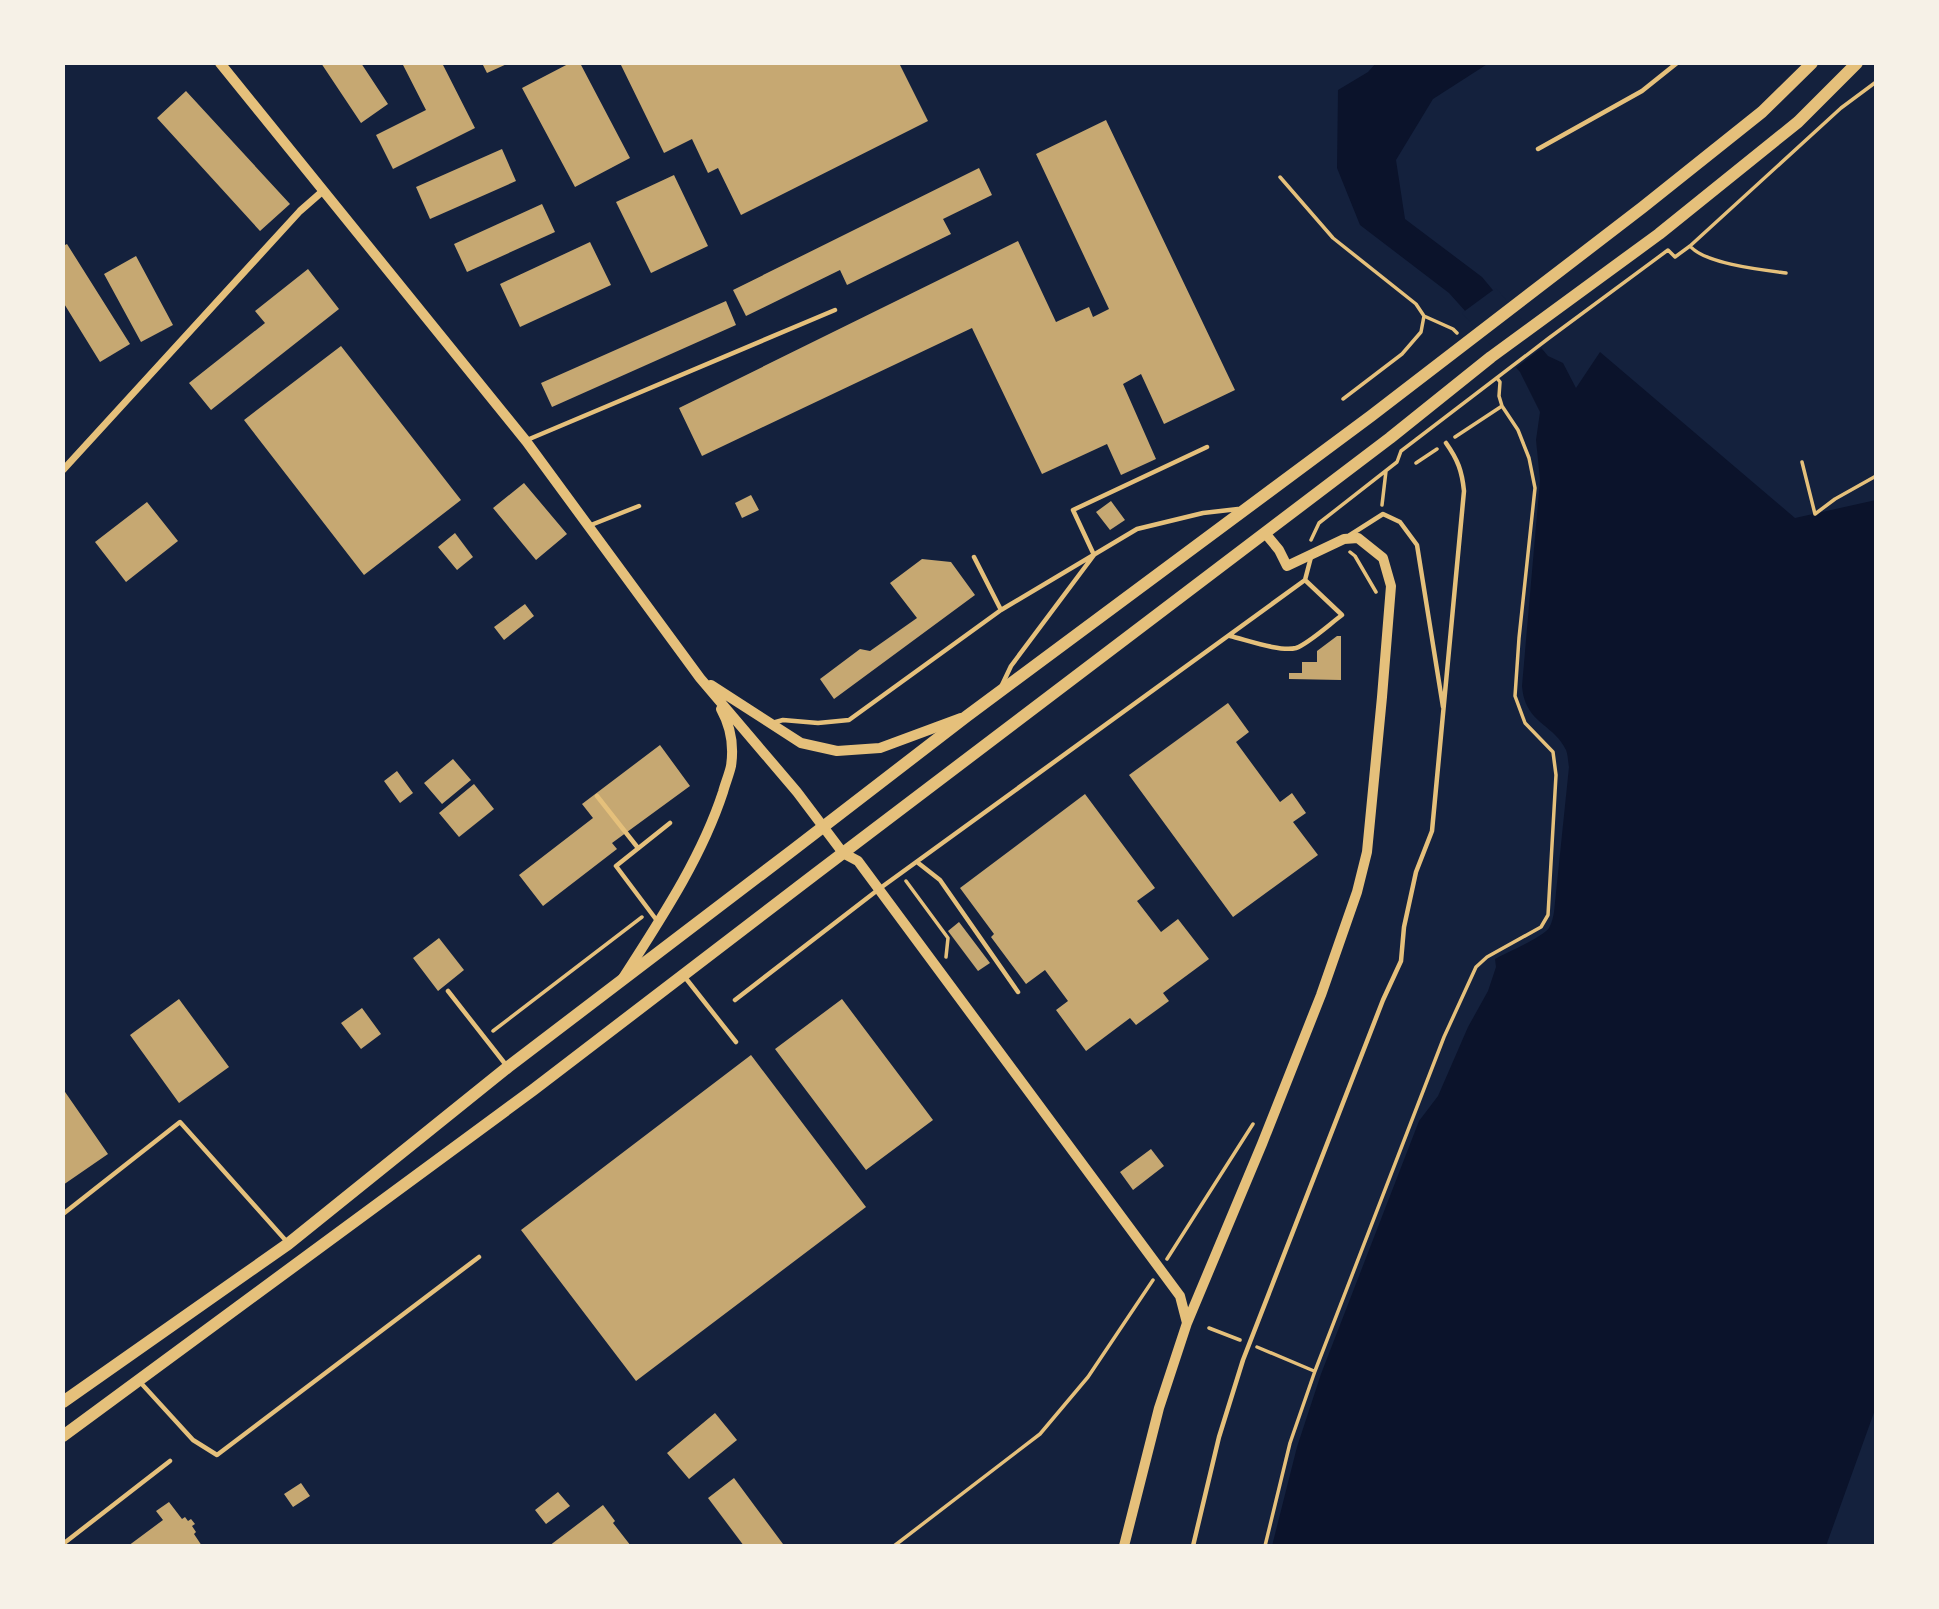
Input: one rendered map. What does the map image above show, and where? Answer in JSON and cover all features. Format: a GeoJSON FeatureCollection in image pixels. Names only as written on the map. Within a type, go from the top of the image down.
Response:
{"type":"FeatureCollection","features":[{"type":"Feature","properties":{"kind":"main road"},"geometry":{"type":"LineString","coordinates":[[63,1402],[288,1244],[508,1067],[822,826],[1371,416],[1762,113],[1812,63]]}},
{"type":"Feature","properties":{"kind":"main road"},"geometry":{"type":"LineString","coordinates":[[63,1436],[533,1090],[1390,438],[1491,357],[1659,234],[1798,122],[1857,63]]}},
{"type":"Feature","properties":{"kind":"street"},"geometry":{"type":"LineString","coordinates":[[220,63],[526,441],[723,712],[732,737],[731,767],[716,814],[696,857],[621,980]]}},
{"type":"Feature","properties":{"kind":"street"},"geometry":{"type":"LineString","coordinates":[[63,470],[300,211],[324,190]]}},
{"type":"Feature","properties":{"kind":"street"},"geometry":{"type":"LineString","coordinates":[[1124,1546],[1159,1409],[1187,1323],[1321,995],[1357,892],[1367,852],[1391,586],[1382,558],[1358,538],[1287,566],[1279,550],[1265,533]]}},
{"type":"Feature","properties":{"kind":"street"},"geometry":{"type":"LineString","coordinates":[[700,678],[801,744],[837,751],[880,748],[967,716]]}},
{"type":"Feature","properties":{"kind":"street"},"geometry":{"type":"LineString","coordinates":[[700,678],[797,792],[843,852],[858,861],[1180,1296],[1187,1323]]}},
{"type":"Feature","properties":{"kind":"lane"},"geometry":{"type":"LineString","coordinates":[[1538,149],[1642,91],[1676,63]]}},
{"type":"Feature","properties":{"kind":"lane"},"geometry":{"type":"LineString","coordinates":[[526,441],[835,310]]}},
{"type":"Feature","properties":{"kind":"lane"},"geometry":{"type":"LineString","coordinates":[[1193,1546],[1219,1437],[1243,1360],[1383,1000],[1401,961],[1404,927],[1416,872],[1432,831],[1464,491],[1462,473],[1446,443]]}},
{"type":"Feature","properties":{"kind":"lane"},"geometry":{"type":"LineString","coordinates":[[1094,555],[1073,510],[1207,447]]}},
{"type":"Feature","properties":{"kind":"lane"},"geometry":{"type":"LineString","coordinates":[[589,526],[639,506]]}},
{"type":"Feature","properties":{"kind":"lane"},"geometry":{"type":"LineString","coordinates":[[771,723],[783,720],[818,723],[849,720],[1001,610],[1137,529],[1203,513],[1246,508]]}},
{"type":"Feature","properties":{"kind":"lane"},"geometry":{"type":"LineString","coordinates":[[1346,544],[1383,514],[1400,522],[1417,545],[1444,715]]}},
{"type":"Feature","properties":{"kind":"lane"},"geometry":{"type":"LineString","coordinates":[[998,692],[1011,666],[1094,555]]}},
{"type":"Feature","properties":{"kind":"lane"},"geometry":{"type":"LineString","coordinates":[[735,1000],[879,889],[1305,580],[1311,556]]}},
{"type":"Feature","properties":{"kind":"lane"},"geometry":{"type":"LineString","coordinates":[[974,557],[1001,610]]}},
{"type":"Feature","properties":{"kind":"lane"},"geometry":{"type":"LineString","coordinates":[[1229,636],[1277,648],[1294,649],[1342,615],[1305,580]]}},
{"type":"Feature","properties":{"kind":"lane"},"geometry":{"type":"LineString","coordinates":[[597,796],[638,848]]}},
{"type":"Feature","properties":{"kind":"lane"},"geometry":{"type":"LineString","coordinates":[[658,923],[616,866],[670,823]]}},
{"type":"Feature","properties":{"kind":"lane"},"geometry":{"type":"LineString","coordinates":[[918,862],[940,880],[1018,992]]}},
{"type":"Feature","properties":{"kind":"lane"},"geometry":{"type":"LineString","coordinates":[[684,976],[736,1042]]}},
{"type":"Feature","properties":{"kind":"lane"},"geometry":{"type":"LineString","coordinates":[[448,992],[508,1067]]}},
{"type":"Feature","properties":{"kind":"lane"},"geometry":{"type":"LineString","coordinates":[[63,1214],[180,1122],[288,1244]]}},
{"type":"Feature","properties":{"kind":"lane"},"geometry":{"type":"LineString","coordinates":[[139,1381],[193,1440],[217,1455],[479,1257]]}},
{"type":"Feature","properties":{"kind":"lane"},"geometry":{"type":"LineString","coordinates":[[63,1544],[170,1461]]}},
{"type":"Feature","properties":{"kind":"path"},"geometry":{"type":"LineString","coordinates":[[1311,556],[1309,549],[1312,536],[1319,523],[1397,462],[1401,452],[1668,250],[1675,257],[1690,246],[1841,108],[1876,82]]}},
{"type":"Feature","properties":{"kind":"path"},"geometry":{"type":"LineString","coordinates":[[1280,177],[1334,238],[1416,304],[1424,316],[1421,332],[1402,354],[1343,399]]}},
{"type":"Feature","properties":{"kind":"path"},"geometry":{"type":"LineString","coordinates":[[1690,246],[1694,251],[1712,259],[1758,270],[1786,273]]}},
{"type":"Feature","properties":{"kind":"path"},"geometry":{"type":"LineString","coordinates":[[1265,1546],[1290,1443],[1315,1371],[1444,1037],[1476,967],[1487,957],[1541,927],[1548,915],[1556,775],[1553,752],[1525,723],[1515,696],[1535,488],[1529,458],[1518,430],[1502,406],[1416,463]]}},
{"type":"Feature","properties":{"kind":"path"},"geometry":{"type":"LineString","coordinates":[[1802,462],[1815,514],[1835,499],[1876,476]]}},
{"type":"Feature","properties":{"kind":"path"},"geometry":{"type":"LineString","coordinates":[[1383,514],[1381,502],[1386,470]]}},
{"type":"Feature","properties":{"kind":"path"},"geometry":{"type":"LineString","coordinates":[[1346,544],[1376,590],[1380,601]]}},
{"type":"Feature","properties":{"kind":"path"},"geometry":{"type":"LineString","coordinates":[[485,1038],[650,911]]}},
{"type":"Feature","properties":{"kind":"path"},"geometry":{"type":"LineString","coordinates":[[894,1546],[1040,1434],[1088,1377],[1256,1120]]}},
{"type":"Feature","properties":{"kind":"path"},"geometry":{"type":"LineString","coordinates":[[1209,1328],[1244,1342]]}},
{"type":"Feature","properties":{"kind":"path"},"geometry":{"type":"LineString","coordinates":[[1254,1346],[1315,1371]]}},
{"type":"Feature","properties":{"kind":"water"},"geometry":{"type":"Polygon","coordinates":[[[1376,63],[1489,63],[1433,99],[1396,160],[1405,219],[1482,277],[1548,356],[1563,363],[1576,388],[1600,352],[1795,518],[1876,500],[1876,1407],[1826,1546],[1272,1546],[1297,1447],[1321,1374],[1419,1121],[1438,1096],[1468,1027],[1488,991],[1496,967],[1495,959],[1539,936],[1551,924],[1569,767],[1566,750],[1528,708],[1522,686],[1540,480],[1536,440],[1540,412],[1520,372],[1449,293],[1360,225],[1337,168],[1338,90],[1368,72],[1376,63]]]}},
{"type":"Feature","properties":{"kind":"pier"},"geometry":{"type":"Polygon","coordinates":[[[1496,288],[1544,346],[1513,370],[1462,313],[1496,288]]]}},
{"type":"Feature","properties":{"kind":"building"},"geometry":{"type":"Polygon","coordinates":[[[321,63],[361,63],[388,104],[361,123],[321,63]]]}},
{"type":"Feature","properties":{"kind":"building"},"geometry":{"type":"Polygon","coordinates":[[[402,63],[442,63],[475,128],[393,169],[376,135],[426,110],[402,63]]]}},
{"type":"Feature","properties":{"kind":"building"},"geometry":{"type":"Polygon","coordinates":[[[482,63],[509,63],[487,73],[482,63]]]}},
{"type":"Feature","properties":{"kind":"building"},"geometry":{"type":"Polygon","coordinates":[[[570,63],[580,63],[630,158],[575,187],[522,88],[570,63]]]}},
{"type":"Feature","properties":{"kind":"building"},"geometry":{"type":"Polygon","coordinates":[[[620,63],[899,63],[928,121],[741,215],[718,168],[708,173],[692,139],[664,153],[620,63]]]}},
{"type":"Feature","properties":{"kind":"building"},"geometry":{"type":"Polygon","coordinates":[[[186,91],[290,204],[260,231],[157,118],[186,91]]]}},
{"type":"Feature","properties":{"kind":"building"},"geometry":{"type":"Polygon","coordinates":[[[1106,120],[1235,390],[1164,424],[1141,374],[1123,384],[1156,459],[1121,475],[1107,444],[1042,474],[972,328],[702,456],[679,408],[1018,241],[1056,322],[1089,307],[1093,317],[1109,309],[1036,154],[1106,120]]]}},
{"type":"Feature","properties":{"kind":"building"},"geometry":{"type":"Polygon","coordinates":[[[502,149],[516,181],[430,219],[416,187],[502,149]]]}},
{"type":"Feature","properties":{"kind":"building"},"geometry":{"type":"Polygon","coordinates":[[[979,168],[992,195],[943,219],[951,234],[847,285],[840,270],[746,316],[733,290],[979,168]]]}},
{"type":"Feature","properties":{"kind":"building"},"geometry":{"type":"Polygon","coordinates":[[[674,175],[708,246],[651,273],[616,202],[674,175]]]}},
{"type":"Feature","properties":{"kind":"building"},"geometry":{"type":"Polygon","coordinates":[[[542,204],[555,232],[467,272],[454,244],[542,204]]]}},
{"type":"Feature","properties":{"kind":"building"},"geometry":{"type":"Polygon","coordinates":[[[590,242],[611,285],[520,327],[500,284],[590,242]]]}},
{"type":"Feature","properties":{"kind":"building"},"geometry":{"type":"Polygon","coordinates":[[[67,244],[130,344],[100,362],[63,302],[63,246],[67,244]]]}},
{"type":"Feature","properties":{"kind":"building"},"geometry":{"type":"Polygon","coordinates":[[[136,256],[173,325],[141,342],[104,274],[136,256]]]}},
{"type":"Feature","properties":{"kind":"building"},"geometry":{"type":"Polygon","coordinates":[[[308,269],[339,309],[211,410],[189,383],[265,323],[255,311],[308,269]]]}},
{"type":"Feature","properties":{"kind":"building"},"geometry":{"type":"Polygon","coordinates":[[[726,301],[736,325],[552,407],[541,383],[726,301]]]}},
{"type":"Feature","properties":{"kind":"building"},"geometry":{"type":"Polygon","coordinates":[[[341,346],[461,500],[364,575],[244,420],[341,346]]]}},
{"type":"Feature","properties":{"kind":"building"},"geometry":{"type":"Polygon","coordinates":[[[524,483],[567,534],[536,560],[493,508],[524,483]]]}},
{"type":"Feature","properties":{"kind":"building"},"geometry":{"type":"Polygon","coordinates":[[[751,495],[759,510],[742,518],[735,503],[751,495]]]}},
{"type":"Feature","properties":{"kind":"building"},"geometry":{"type":"Polygon","coordinates":[[[1111,501],[1125,520],[1110,530],[1096,512],[1111,501]]]}},
{"type":"Feature","properties":{"kind":"building"},"geometry":{"type":"Polygon","coordinates":[[[147,502],[178,541],[126,582],[95,542],[147,502]]]}},
{"type":"Feature","properties":{"kind":"building"},"geometry":{"type":"Polygon","coordinates":[[[455,533],[473,557],[457,570],[438,547],[455,533]]]}},
{"type":"Feature","properties":{"kind":"building"},"geometry":{"type":"Polygon","coordinates":[[[922,559],[951,562],[975,595],[834,699],[820,679],[860,649],[870,651],[917,618],[890,583],[922,559]]]}},
{"type":"Feature","properties":{"kind":"building"},"geometry":{"type":"Polygon","coordinates":[[[525,604],[534,616],[504,640],[494,627],[525,604]]]}},
{"type":"Feature","properties":{"kind":"building"},"geometry":{"type":"Polygon","coordinates":[[[1337,636],[1341,636],[1341,680],[1289,679],[1289,673],[1302,673],[1302,662],[1317,662],[1317,651],[1337,636]]]}},
{"type":"Feature","properties":{"kind":"building"},"geometry":{"type":"Polygon","coordinates":[[[1228,703],[1249,732],[1236,742],[1280,802],[1292,793],[1306,813],[1293,822],[1318,855],[1233,917],[1129,775],[1228,703]]]}},
{"type":"Feature","properties":{"kind":"building"},"geometry":{"type":"Polygon","coordinates":[[[660,745],[690,786],[612,843],[617,849],[543,906],[519,875],[593,818],[582,804],[660,745]]]}},
{"type":"Feature","properties":{"kind":"building"},"geometry":{"type":"Polygon","coordinates":[[[453,759],[471,780],[442,804],[424,783],[453,759]]]}},
{"type":"Feature","properties":{"kind":"building"},"geometry":{"type":"Polygon","coordinates":[[[397,771],[413,793],[400,803],[384,781],[397,771]]]}},
{"type":"Feature","properties":{"kind":"building"},"geometry":{"type":"Polygon","coordinates":[[[474,784],[494,809],[459,837],[439,813],[474,784]]]}},
{"type":"Feature","properties":{"kind":"building"},"geometry":{"type":"Polygon","coordinates":[[[1085,794],[1155,888],[1137,901],[1161,932],[1178,919],[1209,959],[1163,993],[1169,1001],[1136,1025],[1130,1018],[1086,1051],[1056,1010],[1068,1001],[1045,970],[1026,984],[991,937],[994,934],[960,888],[1085,794]]]}},
{"type":"Feature","properties":{"kind":"building"},"geometry":{"type":"Polygon","coordinates":[[[959,922],[990,963],[978,971],[948,931],[959,922]]]}},
{"type":"Feature","properties":{"kind":"building"},"geometry":{"type":"Polygon","coordinates":[[[439,938],[464,970],[438,991],[413,958],[439,938]]]}},
{"type":"Feature","properties":{"kind":"building"},"geometry":{"type":"Polygon","coordinates":[[[179,999],[229,1067],[179,1103],[130,1035],[179,999]]]}},
{"type":"Feature","properties":{"kind":"building"},"geometry":{"type":"Polygon","coordinates":[[[842,999],[933,1120],[866,1170],[775,1049],[842,999]]]}},
{"type":"Feature","properties":{"kind":"building"},"geometry":{"type":"Polygon","coordinates":[[[362,1008],[381,1034],[361,1049],[341,1023],[362,1008]]]}},
{"type":"Feature","properties":{"kind":"building"},"geometry":{"type":"Polygon","coordinates":[[[751,1055],[866,1207],[636,1381],[521,1230],[751,1055]]]}},
{"type":"Feature","properties":{"kind":"building"},"geometry":{"type":"Polygon","coordinates":[[[63,1089],[108,1154],[63,1185],[63,1089]]]}},
{"type":"Feature","properties":{"kind":"building"},"geometry":{"type":"Polygon","coordinates":[[[1151,1149],[1164,1166],[1133,1190],[1120,1172],[1151,1149]]]}},
{"type":"Feature","properties":{"kind":"building"},"geometry":{"type":"Polygon","coordinates":[[[715,1413],[737,1440],[689,1479],[667,1453],[715,1413]]]}},
{"type":"Feature","properties":{"kind":"building"},"geometry":{"type":"Polygon","coordinates":[[[734,1478],[783,1544],[744,1546],[708,1498],[734,1478]]]}},
{"type":"Feature","properties":{"kind":"building"},"geometry":{"type":"Polygon","coordinates":[[[301,1483],[310,1496],[293,1507],[284,1494],[301,1483]]]}},
{"type":"Feature","properties":{"kind":"building"},"geometry":{"type":"Polygon","coordinates":[[[558,1492],[570,1506],[546,1524],[535,1510],[558,1492]]]}},
{"type":"Feature","properties":{"kind":"building"},"geometry":{"type":"Polygon","coordinates":[[[169,1502],[182,1519],[191,1519],[195,1524],[192,1526],[196,1532],[194,1534],[202,1546],[128,1546],[163,1520],[156,1511],[169,1502]]]}},
{"type":"Feature","properties":{"kind":"building"},"geometry":{"type":"Polygon","coordinates":[[[603,1505],[631,1546],[549,1546],[603,1505]]]}}]}
